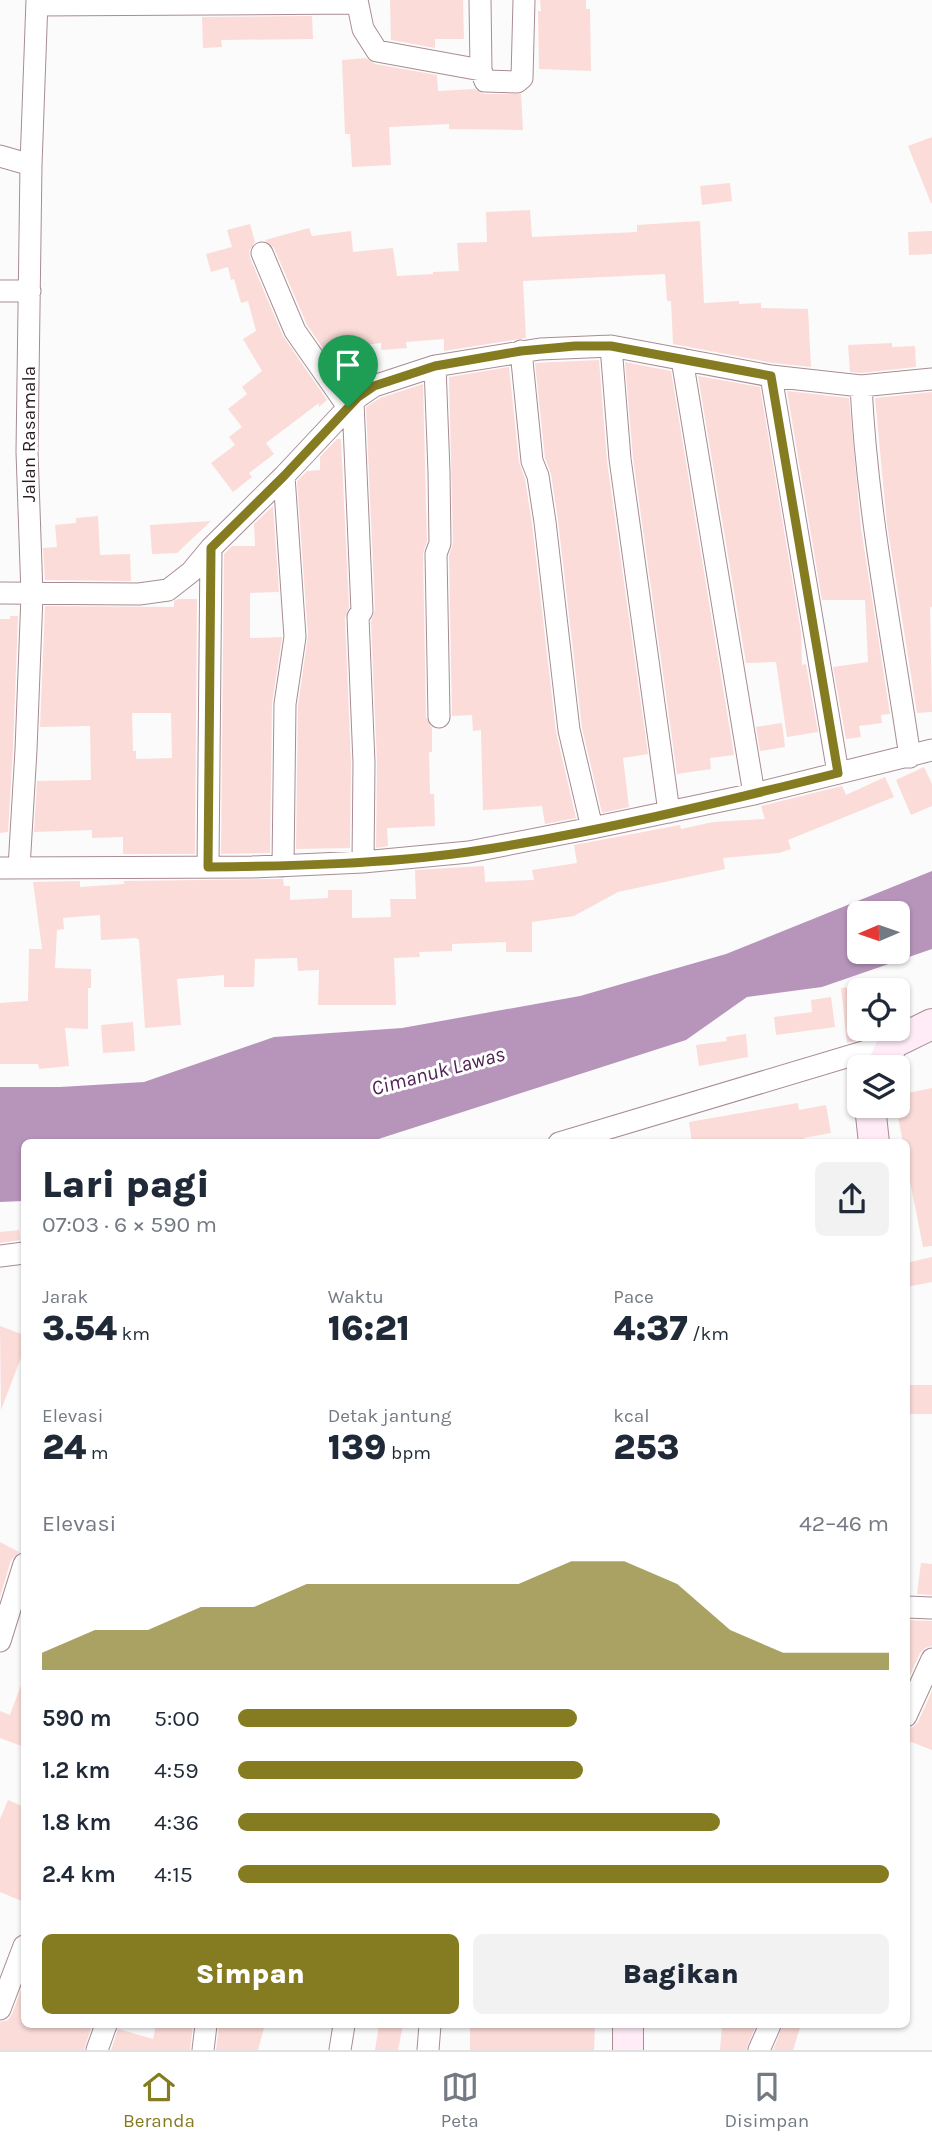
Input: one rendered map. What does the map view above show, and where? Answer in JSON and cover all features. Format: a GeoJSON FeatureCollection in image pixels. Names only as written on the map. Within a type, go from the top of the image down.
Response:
{"type":"FeatureCollection","features":[{"type":"Feature","properties":{"kind":"street"},"geometry":{"type":"LineString","coordinates":[[480,0],[481,70],[485,81],[517,82],[522,78],[524,0]]}},
{"type":"Feature","properties":{"kind":"street"},"geometry":{"type":"LineString","coordinates":[[37,3],[357,1],[363,29],[377,51],[481,70]]}},
{"type":"Feature","properties":{"kind":"street","name":"Jalan Rasamala"},"geometry":{"type":"LineString","coordinates":[[9,868],[26,750],[32,595],[27,452],[31,165],[37,3]]}},
{"type":"Feature","properties":{"kind":"street"},"geometry":{"type":"LineString","coordinates":[[0,156],[31,165]]}},
{"type":"Feature","properties":{"kind":"street"},"geometry":{"type":"LineString","coordinates":[[262,253],[295,331],[350,405],[362,611],[358,617],[364,763],[363,862]]}},
{"type":"Feature","properties":{"kind":"street"},"geometry":{"type":"LineString","coordinates":[[0,291],[30,291]]}},
{"type":"Feature","properties":{"kind":"street"},"geometry":{"type":"LineString","coordinates":[[0,593],[139,594],[168,590],[191,572],[350,405],[374,386],[435,366],[521,351],[611,346],[771,376],[861,386],[932,379]]}},
{"type":"Feature","properties":{"kind":"street"},"geometry":{"type":"LineString","coordinates":[[611,346],[620,459],[669,812]]}},
{"type":"Feature","properties":{"kind":"street"},"geometry":{"type":"LineString","coordinates":[[521,351],[532,461],[538,476],[545,522],[569,730],[592,828]]}},
{"type":"Feature","properties":{"kind":"street"},"geometry":{"type":"LineString","coordinates":[[682,359],[754,794]]}},
{"type":"Feature","properties":{"kind":"street"},"geometry":{"type":"LineString","coordinates":[[435,366],[440,484],[440,543],[436,554],[439,717]]}},
{"type":"Feature","properties":{"kind":"street"},"geometry":{"type":"LineString","coordinates":[[771,376],[838,773]]}},
{"type":"Feature","properties":{"kind":"street"},"geometry":{"type":"LineString","coordinates":[[861,386],[865,456],[910,757]]}},
{"type":"Feature","properties":{"kind":"street"},"geometry":{"type":"LineString","coordinates":[[283,866],[285,704],[295,637],[284,476]]}},
{"type":"Feature","properties":{"kind":"street"},"geometry":{"type":"LineString","coordinates":[[208,867],[211,548]]}},
{"type":"Feature","properties":{"kind":"street"},"geometry":{"type":"LineString","coordinates":[[9,868],[283,866],[468,852],[754,794],[932,750]]}},
{"type":"Feature","properties":{"kind":"street"},"geometry":{"type":"LineString","coordinates":[[887,1055],[932,1024]]}},
{"type":"Feature","properties":{"kind":"street"},"geometry":{"type":"LineString","coordinates":[[587,1139],[615,1135],[847,1055]]}},
{"type":"Feature","properties":{"kind":"street"},"geometry":{"type":"LineString","coordinates":[[871,1118],[874,1139]]}},
{"type":"Feature","properties":{"kind":"street"},"geometry":{"type":"LineString","coordinates":[[0,1257],[21,1254]]}},
{"type":"Feature","properties":{"kind":"street"},"geometry":{"type":"LineString","coordinates":[[0,1641],[21,1574]]}},
{"type":"Feature","properties":{"kind":"street"},"geometry":{"type":"LineString","coordinates":[[910,1607],[932,1608]]}},
{"type":"Feature","properties":{"kind":"street"},"geometry":{"type":"LineString","coordinates":[[910,1707],[932,1659]]}},
{"type":"Feature","properties":{"kind":"street"},"geometry":{"type":"LineString","coordinates":[[0,2009],[21,1955]]}},
{"type":"Feature","properties":{"kind":"street"},"geometry":{"type":"LineString","coordinates":[[97,2050],[105,2028]]}},
{"type":"Feature","properties":{"kind":"street"},"geometry":{"type":"LineString","coordinates":[[203,2050],[206,2028]]}},
{"type":"Feature","properties":{"kind":"street"},"geometry":{"type":"LineString","coordinates":[[340,2050],[344,2028]]}},
{"type":"Feature","properties":{"kind":"street"},"geometry":{"type":"LineString","coordinates":[[428,2050],[429,2028]]}},
{"type":"Feature","properties":{"kind":"street"},"geometry":{"type":"LineString","coordinates":[[628,2028],[628,2050]]}},
{"type":"Feature","properties":{"kind":"street"},"geometry":{"type":"LineString","coordinates":[[758,2050],[769,2028]]}},
{"type":"Feature","properties":{"kind":"water"},"geometry":{"type":"Polygon","coordinates":[[[932,871],[932,949],[910,957],[910,901],[858,901],[932,871]]]}},
{"type":"Feature","properties":{"kind":"water","name":"Cimanuk Lawas"},"geometry":{"type":"Polygon","coordinates":[[[847,905],[847,964],[889,964],[822,987],[747,997],[686,1040],[378,1139],[21,1139],[21,1201],[0,1202],[0,1087],[144,1082],[274,1037],[402,1028],[580,996],[726,954],[847,905]]]}},
{"type":"Feature","properties":{"kind":"building"},"geometry":{"type":"Polygon","coordinates":[[[390,0],[463,0],[464,39],[435,39],[435,48],[391,40],[390,0]]]}},
{"type":"Feature","properties":{"kind":"building"},"geometry":{"type":"Polygon","coordinates":[[[540,0],[586,0],[586,9],[590,9],[591,71],[539,69],[540,0]]]}},
{"type":"Feature","properties":{"kind":"building"},"geometry":{"type":"Polygon","coordinates":[[[312,16],[313,39],[221,40],[222,47],[203,48],[202,17],[312,16]]]}},
{"type":"Feature","properties":{"kind":"building"},"geometry":{"type":"Polygon","coordinates":[[[366,58],[375,64],[437,75],[438,91],[475,89],[485,94],[521,94],[523,130],[449,129],[449,124],[389,127],[391,165],[352,167],[350,134],[345,134],[342,60],[366,58]]]}},
{"type":"Feature","properties":{"kind":"building"},"geometry":{"type":"Polygon","coordinates":[[[932,137],[932,203],[931,203],[908,146],[932,137]]]}},
{"type":"Feature","properties":{"kind":"building"},"geometry":{"type":"Polygon","coordinates":[[[730,183],[732,201],[702,205],[700,186],[730,183]]]}},
{"type":"Feature","properties":{"kind":"building"},"geometry":{"type":"Polygon","coordinates":[[[530,210],[532,237],[637,232],[637,225],[700,221],[704,303],[739,301],[739,304],[761,303],[761,308],[808,309],[811,367],[773,363],[673,344],[671,301],[667,301],[665,274],[523,281],[526,338],[444,351],[444,339],[406,342],[407,348],[381,350],[381,343],[339,348],[350,382],[348,384],[307,325],[274,248],[265,240],[309,228],[312,236],[351,231],[353,252],[393,248],[397,276],[433,274],[459,271],[457,243],[487,242],[486,212],[530,210]]]}},
{"type":"Feature","properties":{"kind":"building"},"geometry":{"type":"Polygon","coordinates":[[[250,224],[255,242],[249,251],[250,258],[283,336],[327,400],[319,407],[319,403],[266,443],[274,454],[249,473],[252,477],[233,492],[211,463],[235,445],[229,437],[242,427],[228,409],[247,394],[242,387],[262,371],[243,339],[256,331],[248,301],[241,303],[228,267],[211,272],[206,254],[232,247],[227,230],[250,224]]]}},
{"type":"Feature","properties":{"kind":"building"},"geometry":{"type":"Polygon","coordinates":[[[932,231],[932,254],[909,255],[908,232],[932,231]]]}},
{"type":"Feature","properties":{"kind":"building"},"geometry":{"type":"Polygon","coordinates":[[[892,343],[892,347],[915,346],[916,367],[850,372],[848,345],[892,343]]]}},
{"type":"Feature","properties":{"kind":"building"},"geometry":{"type":"Polygon","coordinates":[[[599,360],[607,461],[648,754],[623,758],[629,807],[602,813],[582,728],[558,520],[551,474],[545,458],[535,363],[599,360]]]}},
{"type":"Feature","properties":{"kind":"building"},"geometry":{"type":"Polygon","coordinates":[[[625,362],[671,371],[734,755],[710,758],[711,769],[677,774],[633,458],[625,362]]]}},
{"type":"Feature","properties":{"kind":"building"},"geometry":{"type":"Polygon","coordinates":[[[509,367],[519,462],[525,479],[532,524],[556,732],[576,818],[545,824],[542,806],[483,810],[481,730],[473,731],[472,715],[452,716],[449,556],[453,543],[449,377],[509,367]]]}},
{"type":"Feature","properties":{"kind":"building"},"geometry":{"type":"Polygon","coordinates":[[[698,376],[760,387],[801,632],[802,665],[806,664],[818,732],[787,737],[776,662],[746,663],[698,376]]]}},
{"type":"Feature","properties":{"kind":"building"},"geometry":{"type":"Polygon","coordinates":[[[423,384],[427,541],[423,554],[426,717],[432,728],[432,752],[429,752],[430,794],[434,794],[435,826],[387,828],[388,846],[376,848],[377,763],[371,621],[375,610],[366,407],[380,398],[423,384]]]}},
{"type":"Feature","properties":{"kind":"building"},"geometry":{"type":"Polygon","coordinates":[[[787,391],[849,398],[861,528],[890,714],[881,715],[882,723],[859,726],[861,737],[846,739],[833,667],[868,662],[865,600],[822,600],[787,391]]]}},
{"type":"Feature","properties":{"kind":"building"},"geometry":{"type":"Polygon","coordinates":[[[932,392],[932,712],[917,713],[887,524],[875,398],[932,392]]]}},
{"type":"Feature","properties":{"kind":"building"},"geometry":{"type":"Polygon","coordinates":[[[337,439],[341,439],[349,607],[345,618],[351,763],[350,848],[296,849],[298,705],[308,636],[297,481],[307,471],[320,470],[320,457],[337,439]]]}},
{"type":"Feature","properties":{"kind":"building"},"geometry":{"type":"Polygon","coordinates":[[[273,506],[279,592],[250,593],[250,638],[282,637],[272,704],[270,853],[221,854],[224,554],[232,546],[255,546],[254,524],[273,506]]]}},
{"type":"Feature","properties":{"kind":"building"},"geometry":{"type":"Polygon","coordinates":[[[98,516],[100,555],[130,554],[131,581],[45,580],[43,548],[57,547],[55,525],[76,523],[76,518],[98,516]]]}},
{"type":"Feature","properties":{"kind":"building"},"geometry":{"type":"Polygon","coordinates":[[[211,521],[177,553],[152,554],[150,525],[211,521]]]}},
{"type":"Feature","properties":{"kind":"building"},"geometry":{"type":"Polygon","coordinates":[[[197,599],[195,854],[123,854],[123,837],[92,838],[92,830],[34,832],[37,781],[91,780],[90,726],[40,727],[45,606],[174,607],[174,601],[197,599]],[[132,713],[133,751],[136,751],[136,759],[172,758],[171,713],[132,713]]]}},
{"type":"Feature","properties":{"kind":"building"},"geometry":{"type":"Polygon","coordinates":[[[10,616],[18,616],[13,749],[8,832],[0,833],[0,619],[10,619],[10,616]]]}},
{"type":"Feature","properties":{"kind":"building"},"geometry":{"type":"Polygon","coordinates":[[[782,723],[785,747],[760,751],[756,727],[782,723]]]}},
{"type":"Feature","properties":{"kind":"building"},"geometry":{"type":"Polygon","coordinates":[[[924,767],[932,784],[932,806],[911,815],[896,780],[924,767]]]}},
{"type":"Feature","properties":{"kind":"building"},"geometry":{"type":"Polygon","coordinates":[[[885,777],[894,797],[788,840],[791,849],[779,853],[723,858],[725,869],[618,892],[574,916],[532,922],[532,952],[506,952],[506,942],[452,944],[452,951],[419,952],[420,957],[394,958],[396,1005],[318,1005],[319,970],[298,971],[297,958],[255,959],[254,987],[224,987],[224,975],[177,979],[181,1025],[145,1028],[139,940],[101,940],[100,915],[63,918],[64,929],[57,930],[55,968],[91,969],[88,1029],[65,1028],[69,1066],[39,1069],[38,1064],[0,1064],[0,1003],[28,1001],[29,949],[42,949],[33,882],[80,881],[80,887],[124,884],[124,881],[283,879],[284,886],[290,886],[290,900],[328,898],[328,890],[352,890],[352,918],[391,917],[390,899],[416,899],[415,870],[484,866],[485,882],[534,880],[532,870],[577,863],[574,845],[680,825],[681,829],[713,822],[765,819],[761,806],[842,786],[846,795],[885,777]]]}},
{"type":"Feature","properties":{"kind":"building"},"geometry":{"type":"Polygon","coordinates":[[[847,987],[847,1041],[853,1041],[847,1043],[841,988],[847,987]]]}},
{"type":"Feature","properties":{"kind":"building"},"geometry":{"type":"Polygon","coordinates":[[[831,997],[835,1027],[776,1035],[774,1017],[812,1012],[811,1000],[831,997]]]}},
{"type":"Feature","properties":{"kind":"building"},"geometry":{"type":"Polygon","coordinates":[[[133,1022],[135,1051],[103,1053],[101,1025],[133,1022]]]}},
{"type":"Feature","properties":{"kind":"building"},"geometry":{"type":"Polygon","coordinates":[[[746,1034],[748,1057],[699,1066],[696,1045],[727,1041],[726,1037],[746,1034]]]}},
{"type":"Feature","properties":{"kind":"building"},"geometry":{"type":"Polygon","coordinates":[[[932,1088],[932,1246],[923,1247],[910,1181],[910,1139],[902,1139],[898,1118],[910,1118],[910,1093],[932,1088]]]}},
{"type":"Feature","properties":{"kind":"building"},"geometry":{"type":"Polygon","coordinates":[[[798,1103],[799,1110],[826,1105],[831,1133],[804,1139],[691,1139],[689,1122],[798,1103]]]}},
{"type":"Feature","properties":{"kind":"building"},"geometry":{"type":"Polygon","coordinates":[[[19,1230],[20,1240],[0,1243],[0,1232],[19,1230]]]}},
{"type":"Feature","properties":{"kind":"building"},"geometry":{"type":"Polygon","coordinates":[[[932,1257],[932,1282],[910,1286],[910,1262],[932,1257]]]}},
{"type":"Feature","properties":{"kind":"building"},"geometry":{"type":"Polygon","coordinates":[[[0,1326],[21,1334],[21,1358],[1,1410],[0,1326]]]}},
{"type":"Feature","properties":{"kind":"building"},"geometry":{"type":"Polygon","coordinates":[[[910,1385],[932,1385],[932,1414],[910,1414],[910,1385]]]}},
{"type":"Feature","properties":{"kind":"building"},"geometry":{"type":"Polygon","coordinates":[[[0,1542],[19,1552],[11,1560],[0,1597],[0,1542]]]}},
{"type":"Feature","properties":{"kind":"building"},"geometry":{"type":"Polygon","coordinates":[[[921,1563],[932,1564],[932,1595],[917,1594],[921,1563]]]}},
{"type":"Feature","properties":{"kind":"building"},"geometry":{"type":"Polygon","coordinates":[[[910,1620],[932,1621],[932,1646],[920,1653],[910,1675],[910,1620]]]}},
{"type":"Feature","properties":{"kind":"building"},"geometry":{"type":"Polygon","coordinates":[[[21,1685],[21,1746],[0,1738],[0,1711],[10,1715],[21,1685]]]}},
{"type":"Feature","properties":{"kind":"building"},"geometry":{"type":"Polygon","coordinates":[[[932,1691],[932,1750],[910,1742],[910,1728],[918,1722],[932,1691]]]}},
{"type":"Feature","properties":{"kind":"building"},"geometry":{"type":"Polygon","coordinates":[[[8,1800],[21,1806],[21,1901],[0,1892],[0,1819],[8,1800]]]}},
{"type":"Feature","properties":{"kind":"building"},"geometry":{"type":"Polygon","coordinates":[[[21,1990],[21,2028],[91,2028],[84,2050],[0,2050],[0,2022],[8,2020],[21,1990]]]}},
{"type":"Feature","properties":{"kind":"building"},"geometry":{"type":"Polygon","coordinates":[[[155,2028],[193,2028],[190,2050],[111,2050],[118,2029],[153,2039],[155,2028]]]}},
{"type":"Feature","properties":{"kind":"building"},"geometry":{"type":"Polygon","coordinates":[[[219,2028],[264,2028],[258,2050],[216,2050],[219,2028]]]}},
{"type":"Feature","properties":{"kind":"building"},"geometry":{"type":"Polygon","coordinates":[[[379,2028],[402,2028],[398,2050],[375,2050],[379,2028]]]}},
{"type":"Feature","properties":{"kind":"building"},"geometry":{"type":"Polygon","coordinates":[[[470,2028],[595,2028],[594,2050],[470,2050],[470,2028]]]}},
{"type":"Feature","properties":{"kind":"building"},"geometry":{"type":"Polygon","coordinates":[[[722,2028],[755,2028],[746,2050],[720,2050],[722,2028]]]}},
{"type":"Feature","properties":{"kind":"building"},"geometry":{"type":"Polygon","coordinates":[[[782,2028],[800,2028],[793,2050],[773,2050],[782,2028]]]}},
{"type":"Feature","properties":{"kind":"route"},"geometry":{"type":"LineString","coordinates":[[575,346],[611,346],[771,376],[838,773],[754,794],[468,852],[363,862],[208,867],[211,548],[284,476],[348,407],[374,386],[435,366],[521,351],[575,346]]}}]}
